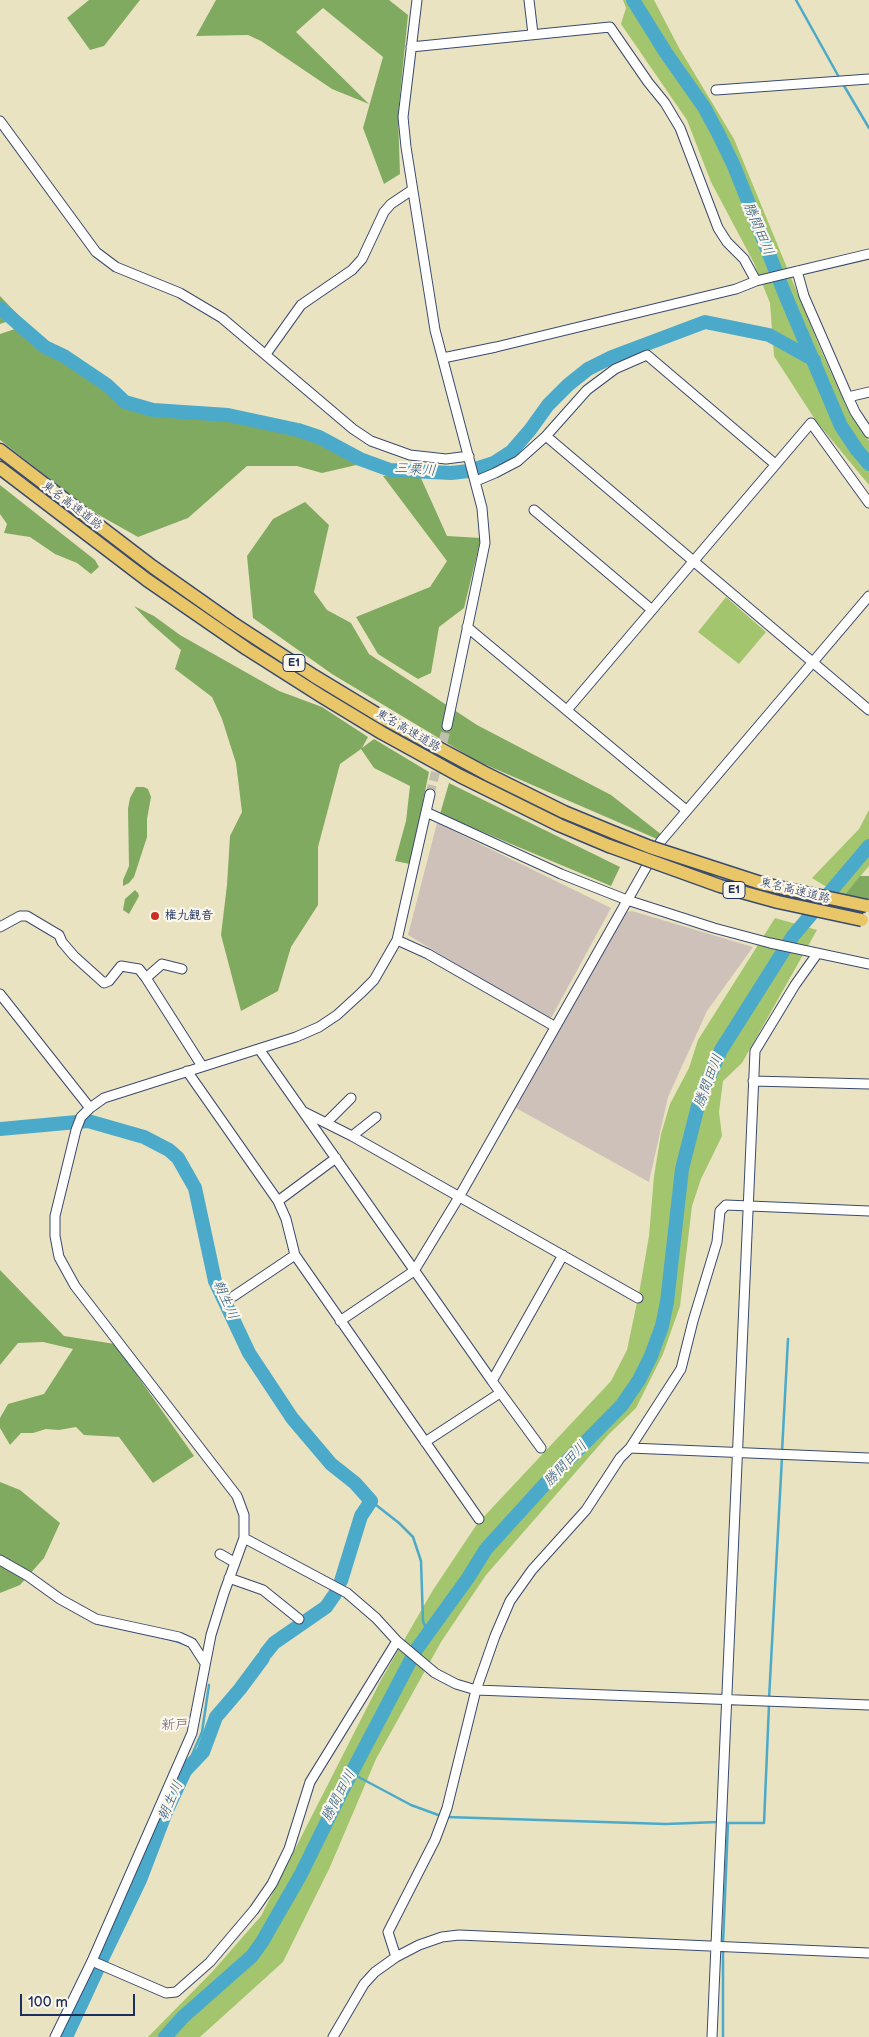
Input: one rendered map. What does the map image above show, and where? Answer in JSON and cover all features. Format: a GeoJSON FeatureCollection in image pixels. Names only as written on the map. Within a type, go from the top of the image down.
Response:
{"type":"FeatureCollection","features":[{"type":"Feature","properties":{"kind":"highway","name":"東名高速道路"},"geometry":{"type":"LineString","coordinates":[[0,450],[153,566],[314,676],[393,723],[486,774],[564,812],[650,847],[764,884],[868,906]]}},
{"type":"Feature","properties":{"kind":"highway","name":"東名高速道路"},"geometry":{"type":"LineString","coordinates":[[0,468],[148,580],[247,650],[382,733],[460,776],[559,825],[609,846],[720,886],[787,904],[866,921]]}},
{"type":"Feature","properties":{"kind":"street"},"geometry":{"type":"LineString","coordinates":[[417,0],[404,117],[412,190],[435,330],[476,481],[482,508],[485,543],[447,726]]}},
{"type":"Feature","properties":{"kind":"street"},"geometry":{"type":"LineString","coordinates":[[529,0],[532,34]]}},
{"type":"Feature","properties":{"kind":"street"},"geometry":{"type":"LineString","coordinates":[[411,47],[610,27],[665,103],[680,128],[718,228],[727,242],[744,259],[759,280]]}},
{"type":"Feature","properties":{"kind":"street"},"geometry":{"type":"LineString","coordinates":[[716,90],[869,79]]}},
{"type":"Feature","properties":{"kind":"street"},"geometry":{"type":"LineString","coordinates":[[0,121],[96,252],[116,267],[180,293],[222,318],[353,430],[371,441],[410,456],[446,459],[469,456]]}},
{"type":"Feature","properties":{"kind":"street"},"geometry":{"type":"LineString","coordinates":[[266,354],[302,305],[352,270],[362,259],[384,212],[391,204],[412,190]]}},
{"type":"Feature","properties":{"kind":"street"},"geometry":{"type":"LineString","coordinates":[[443,358],[496,347],[869,254]]}},
{"type":"Feature","properties":{"kind":"street"},"geometry":{"type":"LineString","coordinates":[[795,271],[848,397],[855,412],[869,433]]}},
{"type":"Feature","properties":{"kind":"street"},"geometry":{"type":"LineString","coordinates":[[476,481],[495,474],[518,461],[546,436],[588,390],[615,369],[647,355],[775,464]]}},
{"type":"Feature","properties":{"kind":"street"},"geometry":{"type":"LineString","coordinates":[[848,397],[869,392]]}},
{"type":"Feature","properties":{"kind":"street"},"geometry":{"type":"LineString","coordinates":[[567,710],[811,423],[869,503]]}},
{"type":"Feature","properties":{"kind":"street"},"geometry":{"type":"LineString","coordinates":[[546,436],[869,710]]}},
{"type":"Feature","properties":{"kind":"street"},"geometry":{"type":"LineString","coordinates":[[534,510],[652,610]]}},
{"type":"Feature","properties":{"kind":"street"},"geometry":{"type":"LineString","coordinates":[[340,1321],[414,1270],[459,1197],[660,841],[869,596]]}},
{"type":"Feature","properties":{"kind":"street"},"geometry":{"type":"LineString","coordinates":[[467,627],[686,810]]}},
{"type":"Feature","properties":{"kind":"street"},"geometry":{"type":"LineString","coordinates":[[55,2037],[92,1961],[192,1733],[211,1635],[234,1562],[244,1538],[244,1515],[237,1496],[75,1286],[59,1257],[54,1236],[55,1216],[76,1130],[82,1117],[90,1108],[114,1093],[259,1049],[319,1027],[337,1015],[374,980],[397,940],[430,794]]}},
{"type":"Feature","properties":{"kind":"street"},"geometry":{"type":"LineString","coordinates":[[426,812],[561,874],[627,900],[714,928],[770,943],[869,964]]}},
{"type":"Feature","properties":{"kind":"street"},"geometry":{"type":"LineString","coordinates":[[0,927],[20,916],[27,916],[59,935],[62,942],[74,956],[104,983],[109,981],[121,966],[139,969],[202,1066]]}},
{"type":"Feature","properties":{"kind":"street"},"geometry":{"type":"LineString","coordinates":[[397,940],[428,954],[554,1026]]}},
{"type":"Feature","properties":{"kind":"street"},"geometry":{"type":"LineString","coordinates":[[712,2037],[721,1946],[728,1701],[755,1051],[795,985],[817,954]]}},
{"type":"Feature","properties":{"kind":"street"},"geometry":{"type":"LineString","coordinates":[[146,978],[162,964],[182,969]]}},
{"type":"Feature","properties":{"kind":"street"},"geometry":{"type":"LineString","coordinates":[[0,994],[90,1108]]}},
{"type":"Feature","properties":{"kind":"street"},"geometry":{"type":"LineString","coordinates":[[259,1049],[500,1393],[541,1448]]}},
{"type":"Feature","properties":{"kind":"street"},"geometry":{"type":"LineString","coordinates":[[187,1071],[278,1200],[286,1219],[295,1255],[479,1519]]}},
{"type":"Feature","properties":{"kind":"street"},"geometry":{"type":"LineString","coordinates":[[754,1081],[869,1084]]}},
{"type":"Feature","properties":{"kind":"street"},"geometry":{"type":"LineString","coordinates":[[327,1122],[351,1098]]}},
{"type":"Feature","properties":{"kind":"street"},"geometry":{"type":"LineString","coordinates":[[304,1112],[327,1122],[638,1298]]}},
{"type":"Feature","properties":{"kind":"street"},"geometry":{"type":"LineString","coordinates":[[352,1136],[376,1117]]}},
{"type":"Feature","properties":{"kind":"street"},"geometry":{"type":"LineString","coordinates":[[278,1200],[336,1158]]}},
{"type":"Feature","properties":{"kind":"street"},"geometry":{"type":"LineString","coordinates":[[396,1956],[388,1932],[435,1840],[447,1808],[476,1690],[495,1636],[510,1601],[532,1570],[586,1510],[620,1458],[630,1448],[681,1369],[693,1321],[717,1242],[720,1211],[726,1206],[748,1206],[869,1211]]}},
{"type":"Feature","properties":{"kind":"street"},"geometry":{"type":"LineString","coordinates":[[234,1296],[295,1255]]}},
{"type":"Feature","properties":{"kind":"street"},"geometry":{"type":"LineString","coordinates":[[492,1381],[563,1255]]}},
{"type":"Feature","properties":{"kind":"street"},"geometry":{"type":"LineString","coordinates":[[425,1442],[500,1393]]}},
{"type":"Feature","properties":{"kind":"street"},"geometry":{"type":"LineString","coordinates":[[630,1448],[869,1458]]}},
{"type":"Feature","properties":{"kind":"street"},"geometry":{"type":"LineString","coordinates":[[244,1538],[347,1593],[431,1669],[456,1684],[476,1690],[869,1705]]}},
{"type":"Feature","properties":{"kind":"street"},"geometry":{"type":"LineString","coordinates":[[220,1554],[234,1562]]}},
{"type":"Feature","properties":{"kind":"street"},"geometry":{"type":"LineString","coordinates":[[0,1560],[28,1576],[60,1600],[96,1619],[179,1637],[192,1643],[205,1663]]}},
{"type":"Feature","properties":{"kind":"street"},"geometry":{"type":"LineString","coordinates":[[229,1578],[263,1590],[299,1619]]}},
{"type":"Feature","properties":{"kind":"street"},"geometry":{"type":"LineString","coordinates":[[92,1961],[166,1993],[176,1992],[210,1962],[249,1917],[272,1884],[289,1849],[310,1782],[397,1640]]}},
{"type":"Feature","properties":{"kind":"street"},"geometry":{"type":"LineString","coordinates":[[333,2037],[364,1984],[375,1972],[396,1956],[442,1937],[459,1935],[869,1953]]}},
{"type":"Feature","properties":{"kind":"shaded area"},"geometry":{"type":"Polygon","coordinates":[[[437,823],[611,908],[550,1020],[408,935],[437,823]]]}},
{"type":"Feature","properties":{"kind":"shaded area"},"geometry":{"type":"Polygon","coordinates":[[[632,911],[753,947],[707,1011],[668,1097],[649,1182],[516,1108],[626,912],[632,911]]]}},
{"type":"Feature","properties":{"kind":"green space"},"geometry":{"type":"Polygon","coordinates":[[[89,0],[140,0],[104,46],[90,50],[67,18],[89,0]]]}},
{"type":"Feature","properties":{"kind":"green space"},"geometry":{"type":"Polygon","coordinates":[[[216,0],[389,0],[408,15],[398,115],[400,174],[384,184],[363,128],[383,57],[323,8],[296,32],[369,104],[332,89],[261,41],[248,35],[196,36],[216,0]]]}},
{"type":"Feature","properties":{"kind":"green space"},"geometry":{"type":"Polygon","coordinates":[[[623,0],[654,0],[679,48],[734,139],[820,348],[850,414],[869,441],[869,485],[816,421],[774,356],[770,303],[754,263],[711,182],[687,120],[621,24],[626,8],[623,0]]]}},
{"type":"Feature","properties":{"kind":"green space"},"geometry":{"type":"Polygon","coordinates":[[[0,296],[20,317],[0,324],[0,296]]]}},
{"type":"Feature","properties":{"kind":"green space"},"geometry":{"type":"Polygon","coordinates":[[[27,325],[64,356],[142,411],[209,414],[294,426],[365,463],[322,473],[297,466],[247,466],[188,518],[138,537],[90,510],[0,440],[0,334],[27,325]]]}},
{"type":"Feature","properties":{"kind":"green space"},"geometry":{"type":"Polygon","coordinates":[[[383,476],[420,476],[447,536],[481,538],[464,608],[439,627],[431,673],[418,679],[378,654],[356,617],[430,587],[447,561],[383,476]]]}},
{"type":"Feature","properties":{"kind":"green space"},"geometry":{"type":"Polygon","coordinates":[[[0,485],[95,560],[99,567],[91,574],[77,563],[55,554],[30,537],[4,533],[7,524],[0,514],[0,485]]]}},
{"type":"Feature","properties":{"kind":"green space"},"geometry":{"type":"Polygon","coordinates":[[[305,502],[329,525],[314,592],[327,610],[351,623],[369,654],[477,725],[611,795],[662,835],[657,839],[477,761],[332,674],[253,618],[247,556],[273,519],[305,502]]]}},
{"type":"Feature","properties":{"kind":"green space"},"geometry":{"type":"Polygon","coordinates":[[[726,597],[766,632],[739,664],[698,632],[726,597]]]}},
{"type":"Feature","properties":{"kind":"green space"},"geometry":{"type":"Polygon","coordinates":[[[134,606],[154,616],[180,635],[279,691],[322,707],[368,737],[362,748],[374,739],[429,772],[410,864],[395,861],[406,821],[410,786],[374,768],[361,749],[340,764],[318,847],[318,905],[291,947],[278,991],[241,1011],[221,935],[230,836],[242,812],[236,763],[222,719],[212,697],[175,669],[181,650],[134,606]]]}},
{"type":"Feature","properties":{"kind":"green space"},"geometry":{"type":"Polygon","coordinates":[[[449,783],[620,867],[611,886],[440,814],[449,783]]]}},
{"type":"Feature","properties":{"kind":"green space"},"geometry":{"type":"Polygon","coordinates":[[[136,787],[148,789],[151,797],[147,819],[147,837],[134,877],[123,886],[123,880],[129,866],[128,809],[130,798],[136,787]]]}},
{"type":"Feature","properties":{"kind":"green space"},"geometry":{"type":"Polygon","coordinates":[[[869,810],[869,866],[843,897],[812,878],[859,829],[869,810]]]}},
{"type":"Feature","properties":{"kind":"green space"},"geometry":{"type":"Polygon","coordinates":[[[860,876],[869,876],[869,901],[843,897],[860,876]]]}},
{"type":"Feature","properties":{"kind":"green space"},"geometry":{"type":"Polygon","coordinates":[[[135,890],[139,896],[129,914],[123,910],[125,899],[135,890]]]}},
{"type":"Feature","properties":{"kind":"green space"},"geometry":{"type":"Polygon","coordinates":[[[775,918],[817,930],[742,1063],[723,1081],[719,1112],[722,1136],[701,1179],[692,1206],[680,1306],[663,1354],[636,1408],[609,1434],[486,1575],[441,1642],[376,1759],[330,1867],[283,1962],[200,2037],[148,2037],[213,1971],[261,1916],[381,1680],[433,1590],[477,1524],[611,1381],[627,1350],[649,1236],[654,1176],[661,1134],[670,1104],[689,1068],[698,1040],[775,918]]]}},
{"type":"Feature","properties":{"kind":"green space"},"geometry":{"type":"Polygon","coordinates":[[[0,1270],[64,1336],[115,1344],[194,1456],[153,1483],[119,1437],[84,1435],[76,1427],[59,1430],[46,1429],[33,1433],[21,1433],[10,1445],[0,1428],[0,1418],[8,1404],[44,1394],[73,1349],[43,1342],[18,1343],[0,1365],[0,1270]]]}},
{"type":"Feature","properties":{"kind":"green space"},"geometry":{"type":"Polygon","coordinates":[[[0,1482],[20,1490],[60,1523],[44,1558],[20,1585],[0,1593],[0,1482]]]}},
{"type":"Feature","properties":{"kind":"waterway","name":"勝間田川"},"geometry":{"type":"LineString","coordinates":[[633,0],[666,53],[704,107],[718,133],[734,166],[786,297],[841,426],[869,464]]}},
{"type":"Feature","properties":{"kind":"waterway"},"geometry":{"type":"LineString","coordinates":[[796,0],[840,79]]}},
{"type":"Feature","properties":{"kind":"waterway"},"geometry":{"type":"LineString","coordinates":[[843,84],[869,128]]}},
{"type":"Feature","properties":{"kind":"waterway","name":"三栗川"},"geometry":{"type":"LineString","coordinates":[[0,308],[45,347],[64,356],[107,385],[125,402],[153,410],[228,415],[298,430],[319,437],[360,459],[390,470],[451,473],[469,471],[494,463],[511,452],[548,405],[588,369],[612,357],[705,322],[769,335],[814,360]]}},
{"type":"Feature","properties":{"kind":"waterway","name":"勝間田川"},"geometry":{"type":"LineString","coordinates":[[165,2037],[183,2017],[252,1956],[262,1942],[300,1876],[416,1650],[468,1578],[486,1549],[556,1472],[622,1405],[639,1380],[651,1356],[662,1326],[667,1302],[682,1169],[700,1098],[721,1050],[793,936],[869,846]]}},
{"type":"Feature","properties":{"kind":"waterway","name":"朝生川"},"geometry":{"type":"LineString","coordinates":[[0,1129],[88,1121],[144,1137],[169,1150],[178,1158],[195,1188],[215,1281],[249,1353],[292,1418],[331,1464],[355,1483],[371,1501],[361,1516],[341,1581]]}},
{"type":"Feature","properties":{"kind":"waterway"},"geometry":{"type":"LineString","coordinates":[[782,1452],[788,1339]]}},
{"type":"Feature","properties":{"kind":"waterway"},"geometry":{"type":"LineString","coordinates":[[769,1699],[782,1457]]}},
{"type":"Feature","properties":{"kind":"waterway"},"geometry":{"type":"LineString","coordinates":[[371,1501],[399,1523],[413,1537],[421,1561],[423,1621],[428,1633]]}},
{"type":"Feature","properties":{"kind":"waterway","name":"朝生川"},"geometry":{"type":"LineString","coordinates":[[266,1653],[274,1643],[326,1607],[335,1594]]}},
{"type":"Feature","properties":{"kind":"waterway"},"geometry":{"type":"LineString","coordinates":[[166,1638],[185,1644]]}},
{"type":"Feature","properties":{"kind":"waterway","name":"朝生川"},"geometry":{"type":"LineString","coordinates":[[102,1959],[140,1880],[166,1812],[185,1771],[203,1752],[216,1717],[263,1658]]}},
{"type":"Feature","properties":{"kind":"waterway"},"geometry":{"type":"LineString","coordinates":[[185,1771],[202,1732],[209,1685]]}},
{"type":"Feature","properties":{"kind":"waterway"},"geometry":{"type":"LineString","coordinates":[[724,1823],[764,1823],[769,1705]]}},
{"type":"Feature","properties":{"kind":"waterway"},"geometry":{"type":"LineString","coordinates":[[351,1773],[411,1805],[441,1816]]}},
{"type":"Feature","properties":{"kind":"waterway"},"geometry":{"type":"LineString","coordinates":[[446,1817],[666,1824],[718,1822]]}},
{"type":"Feature","properties":{"kind":"waterway"},"geometry":{"type":"LineString","coordinates":[[723,1944],[728,1823]]}},
{"type":"Feature","properties":{"kind":"waterway"},"geometry":{"type":"LineString","coordinates":[[723,1950],[723,2037]]}},
{"type":"Feature","properties":{"kind":"waterway","name":"朝生川"},"geometry":{"type":"LineString","coordinates":[[66,2037],[98,1968]]}},
{"type":"Feature","properties":{"kind":"tunnel"},"geometry":{"type":"LineString","coordinates":[[430,794],[447,726]]}},
{"type":"Feature","properties":{"kind":"place","name":"権九観音"},"geometry":{"type":"Point","coordinates":[155,916]}},
{"type":"Feature","properties":{"kind":"district","name":"新戸"},"geometry":{"type":"Point","coordinates":[175,1725]}}]}
